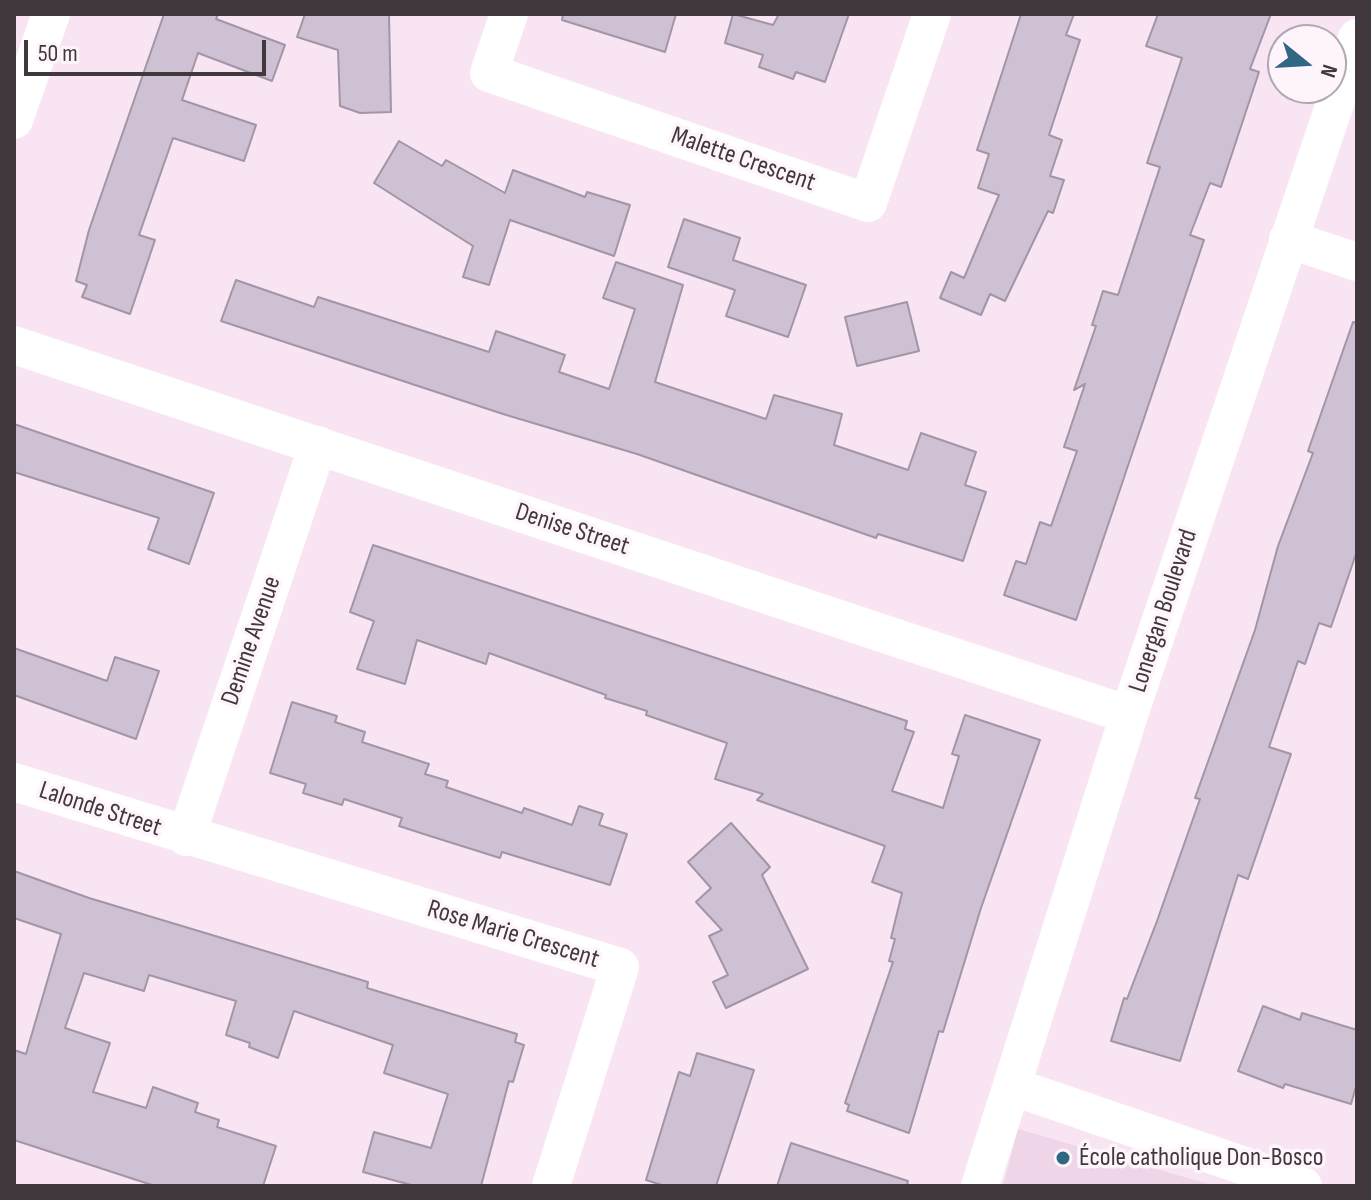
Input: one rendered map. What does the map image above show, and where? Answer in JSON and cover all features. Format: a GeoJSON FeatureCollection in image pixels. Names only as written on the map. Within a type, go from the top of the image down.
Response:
{"type":"FeatureCollection","features":[{"type":"Feature","properties":{"kind":"street"},"geometry":{"type":"LineString","coordinates":[[14,120],[51,14]]}},
{"type":"Feature","properties":{"kind":"street","name":"Malette Crescent"},"geometry":{"type":"LineString","coordinates":[[509,14],[489,73],[868,203],[932,14]]}},
{"type":"Feature","properties":{"kind":"street","name":"Lonergan Boulevard"},"geometry":{"type":"LineString","coordinates":[[980,1186],[1014,1087],[1129,715],[1357,38]]}},
{"type":"Feature","properties":{"kind":"street"},"geometry":{"type":"LineString","coordinates":[[1288,239],[1357,262]]}},
{"type":"Feature","properties":{"kind":"street","name":"Denise Street"},"geometry":{"type":"LineString","coordinates":[[14,345],[1129,715]]}},
{"type":"Feature","properties":{"kind":"street","name":"Demine Avenue"},"geometry":{"type":"LineString","coordinates":[[186,837],[318,445]]}},
{"type":"Feature","properties":{"kind":"street","name":"Lalonde Street"},"geometry":{"type":"LineString","coordinates":[[14,782],[186,837]]}},
{"type":"Feature","properties":{"kind":"street","name":"Rose Marie Crescent"},"geometry":{"type":"LineString","coordinates":[[186,837],[620,967],[551,1186]]}},
{"type":"Feature","properties":{"kind":"street"},"geometry":{"type":"LineString","coordinates":[[1014,1087],[1303,1186]]}},
{"type":"Feature","properties":{"kind":"shaded area","name":"École catholique Don-Bosco"},"geometry":{"type":"Polygon","coordinates":[[[1018,1129],[1215,1186],[1003,1186],[1018,1129]]]}},
{"type":"Feature","properties":{"kind":"building"},"geometry":{"type":"Polygon","coordinates":[[[164,14],[218,14],[216,19],[285,45],[272,81],[198,53],[182,100],[256,125],[244,161],[173,138],[139,235],[155,240],[130,314],[82,297],[87,285],[76,281],[89,230],[164,14]]]}},
{"type":"Feature","properties":{"kind":"building"},"geometry":{"type":"Polygon","coordinates":[[[305,14],[389,14],[391,112],[360,113],[340,106],[338,50],[297,37],[305,14]]]}},
{"type":"Feature","properties":{"kind":"building"},"geometry":{"type":"Polygon","coordinates":[[[563,14],[676,14],[665,52],[562,20],[563,14]]]}},
{"type":"Feature","properties":{"kind":"building"},"geometry":{"type":"Polygon","coordinates":[[[733,14],[773,25],[779,14],[849,14],[825,82],[796,72],[793,79],[759,67],[763,55],[725,43],[733,14]]]}},
{"type":"Feature","properties":{"kind":"building"},"geometry":{"type":"Polygon","coordinates":[[[1021,14],[1074,14],[1066,35],[1080,40],[1049,135],[1062,140],[1050,176],[1064,180],[1053,213],[1048,211],[1005,301],[990,294],[981,315],[940,298],[951,272],[964,278],[999,195],[978,188],[989,154],[977,150],[1021,14]]]}},
{"type":"Feature","properties":{"kind":"building"},"geometry":{"type":"Polygon","coordinates":[[[1158,14],[1271,14],[1250,69],[1259,72],[1221,187],[1210,183],[1190,235],[1204,240],[1076,620],[1004,595],[1016,561],[1026,564],[1040,522],[1051,526],[1077,451],[1064,447],[1085,384],[1074,390],[1096,326],[1092,325],[1103,291],[1118,295],[1160,167],[1147,163],[1182,58],[1146,46],[1158,14]]]}},
{"type":"Feature","properties":{"kind":"building"},"geometry":{"type":"Polygon","coordinates":[[[399,141],[442,166],[446,160],[505,193],[513,170],[585,197],[587,192],[630,205],[614,256],[510,220],[489,285],[463,277],[473,246],[374,183],[399,141]]]}},
{"type":"Feature","properties":{"kind":"building"},"geometry":{"type":"Polygon","coordinates":[[[684,219],[740,238],[733,260],[806,285],[788,337],[726,316],[735,290],[668,267],[684,219]]]}},
{"type":"Feature","properties":{"kind":"building"},"geometry":{"type":"Polygon","coordinates":[[[616,262],[683,285],[655,382],[766,419],[774,395],[842,414],[834,445],[908,470],[921,433],[976,452],[965,485],[986,492],[963,561],[878,534],[876,538],[637,454],[503,414],[221,321],[236,280],[314,307],[318,297],[489,352],[496,331],[565,355],[559,372],[609,389],[635,309],[603,298],[616,262]]]}},
{"type":"Feature","properties":{"kind":"building"},"geometry":{"type":"Polygon","coordinates":[[[907,302],[919,351],[857,366],[845,317],[907,302]]]}},
{"type":"Feature","properties":{"kind":"building"},"geometry":{"type":"Polygon","coordinates":[[[1353,322],[1357,323],[1357,551],[1331,627],[1319,623],[1305,664],[1298,661],[1269,747],[1291,754],[1248,879],[1238,875],[1180,1061],[1111,1041],[1124,998],[1127,999],[1157,921],[1200,799],[1195,798],[1255,630],[1278,546],[1313,453],[1308,451],[1353,322]]]}},
{"type":"Feature","properties":{"kind":"building"},"geometry":{"type":"Polygon","coordinates":[[[14,424],[214,493],[189,564],[148,549],[159,518],[14,472],[14,424]]]}},
{"type":"Feature","properties":{"kind":"building"},"geometry":{"type":"Polygon","coordinates":[[[373,545],[907,721],[905,729],[914,732],[892,791],[943,808],[959,756],[952,754],[965,715],[1040,740],[981,908],[943,1032],[939,1031],[909,1133],[847,1111],[849,1105],[845,1103],[893,962],[889,961],[895,939],[891,938],[902,893],[872,882],[885,846],[757,800],[763,794],[715,779],[727,743],[646,715],[647,711],[489,653],[486,664],[417,640],[405,684],[357,669],[374,621],[350,612],[373,545]]]}},
{"type":"Feature","properties":{"kind":"building"},"geometry":{"type":"Polygon","coordinates":[[[14,648],[107,681],[115,657],[159,671],[136,739],[14,695],[14,648]]]}},
{"type":"Feature","properties":{"kind":"building"},"geometry":{"type":"Polygon","coordinates":[[[292,702],[337,716],[335,722],[365,732],[362,742],[429,764],[425,774],[448,781],[446,787],[522,813],[524,808],[572,825],[579,806],[603,814],[599,825],[627,834],[610,885],[502,852],[500,858],[399,826],[402,818],[344,799],[342,805],[303,793],[306,784],[270,773],[292,702]]]}},
{"type":"Feature","properties":{"kind":"building"},"geometry":{"type":"Polygon","coordinates":[[[731,823],[770,867],[762,875],[808,969],[726,1008],[713,982],[728,975],[709,936],[722,930],[696,902],[711,888],[688,862],[731,823]]]}},
{"type":"Feature","properties":{"kind":"building"},"geometry":{"type":"Polygon","coordinates":[[[14,871],[89,898],[368,982],[367,988],[517,1034],[515,1042],[524,1045],[513,1082],[509,1081],[481,1186],[415,1186],[363,1172],[374,1132],[431,1148],[448,1094],[384,1073],[393,1045],[294,1011],[278,1058],[226,1035],[236,1001],[149,975],[144,991],[84,973],[65,1028],[110,1043],[93,1092],[146,1108],[153,1087],[198,1103],[195,1112],[219,1120],[217,1127],[276,1146],[263,1186],[155,1186],[14,1140],[14,1050],[26,1054],[61,934],[14,918],[14,871]]]}},
{"type":"Feature","properties":{"kind":"building"},"geometry":{"type":"Polygon","coordinates":[[[1263,1006],[1300,1020],[1302,1013],[1357,1030],[1357,1083],[1351,1104],[1285,1084],[1283,1088],[1238,1071],[1263,1006]]]}},
{"type":"Feature","properties":{"kind":"building"},"geometry":{"type":"Polygon","coordinates":[[[697,1053],[754,1070],[716,1186],[665,1186],[646,1180],[679,1072],[690,1076],[697,1053]]]}},
{"type":"Feature","properties":{"kind":"building"},"geometry":{"type":"Polygon","coordinates":[[[791,1143],[908,1181],[907,1186],[777,1186],[791,1143]]]}},
{"type":"Feature","properties":{"kind":"place","name":"École catholique Don-Bosco"},"geometry":{"type":"Point","coordinates":[1063,1158]}}]}
